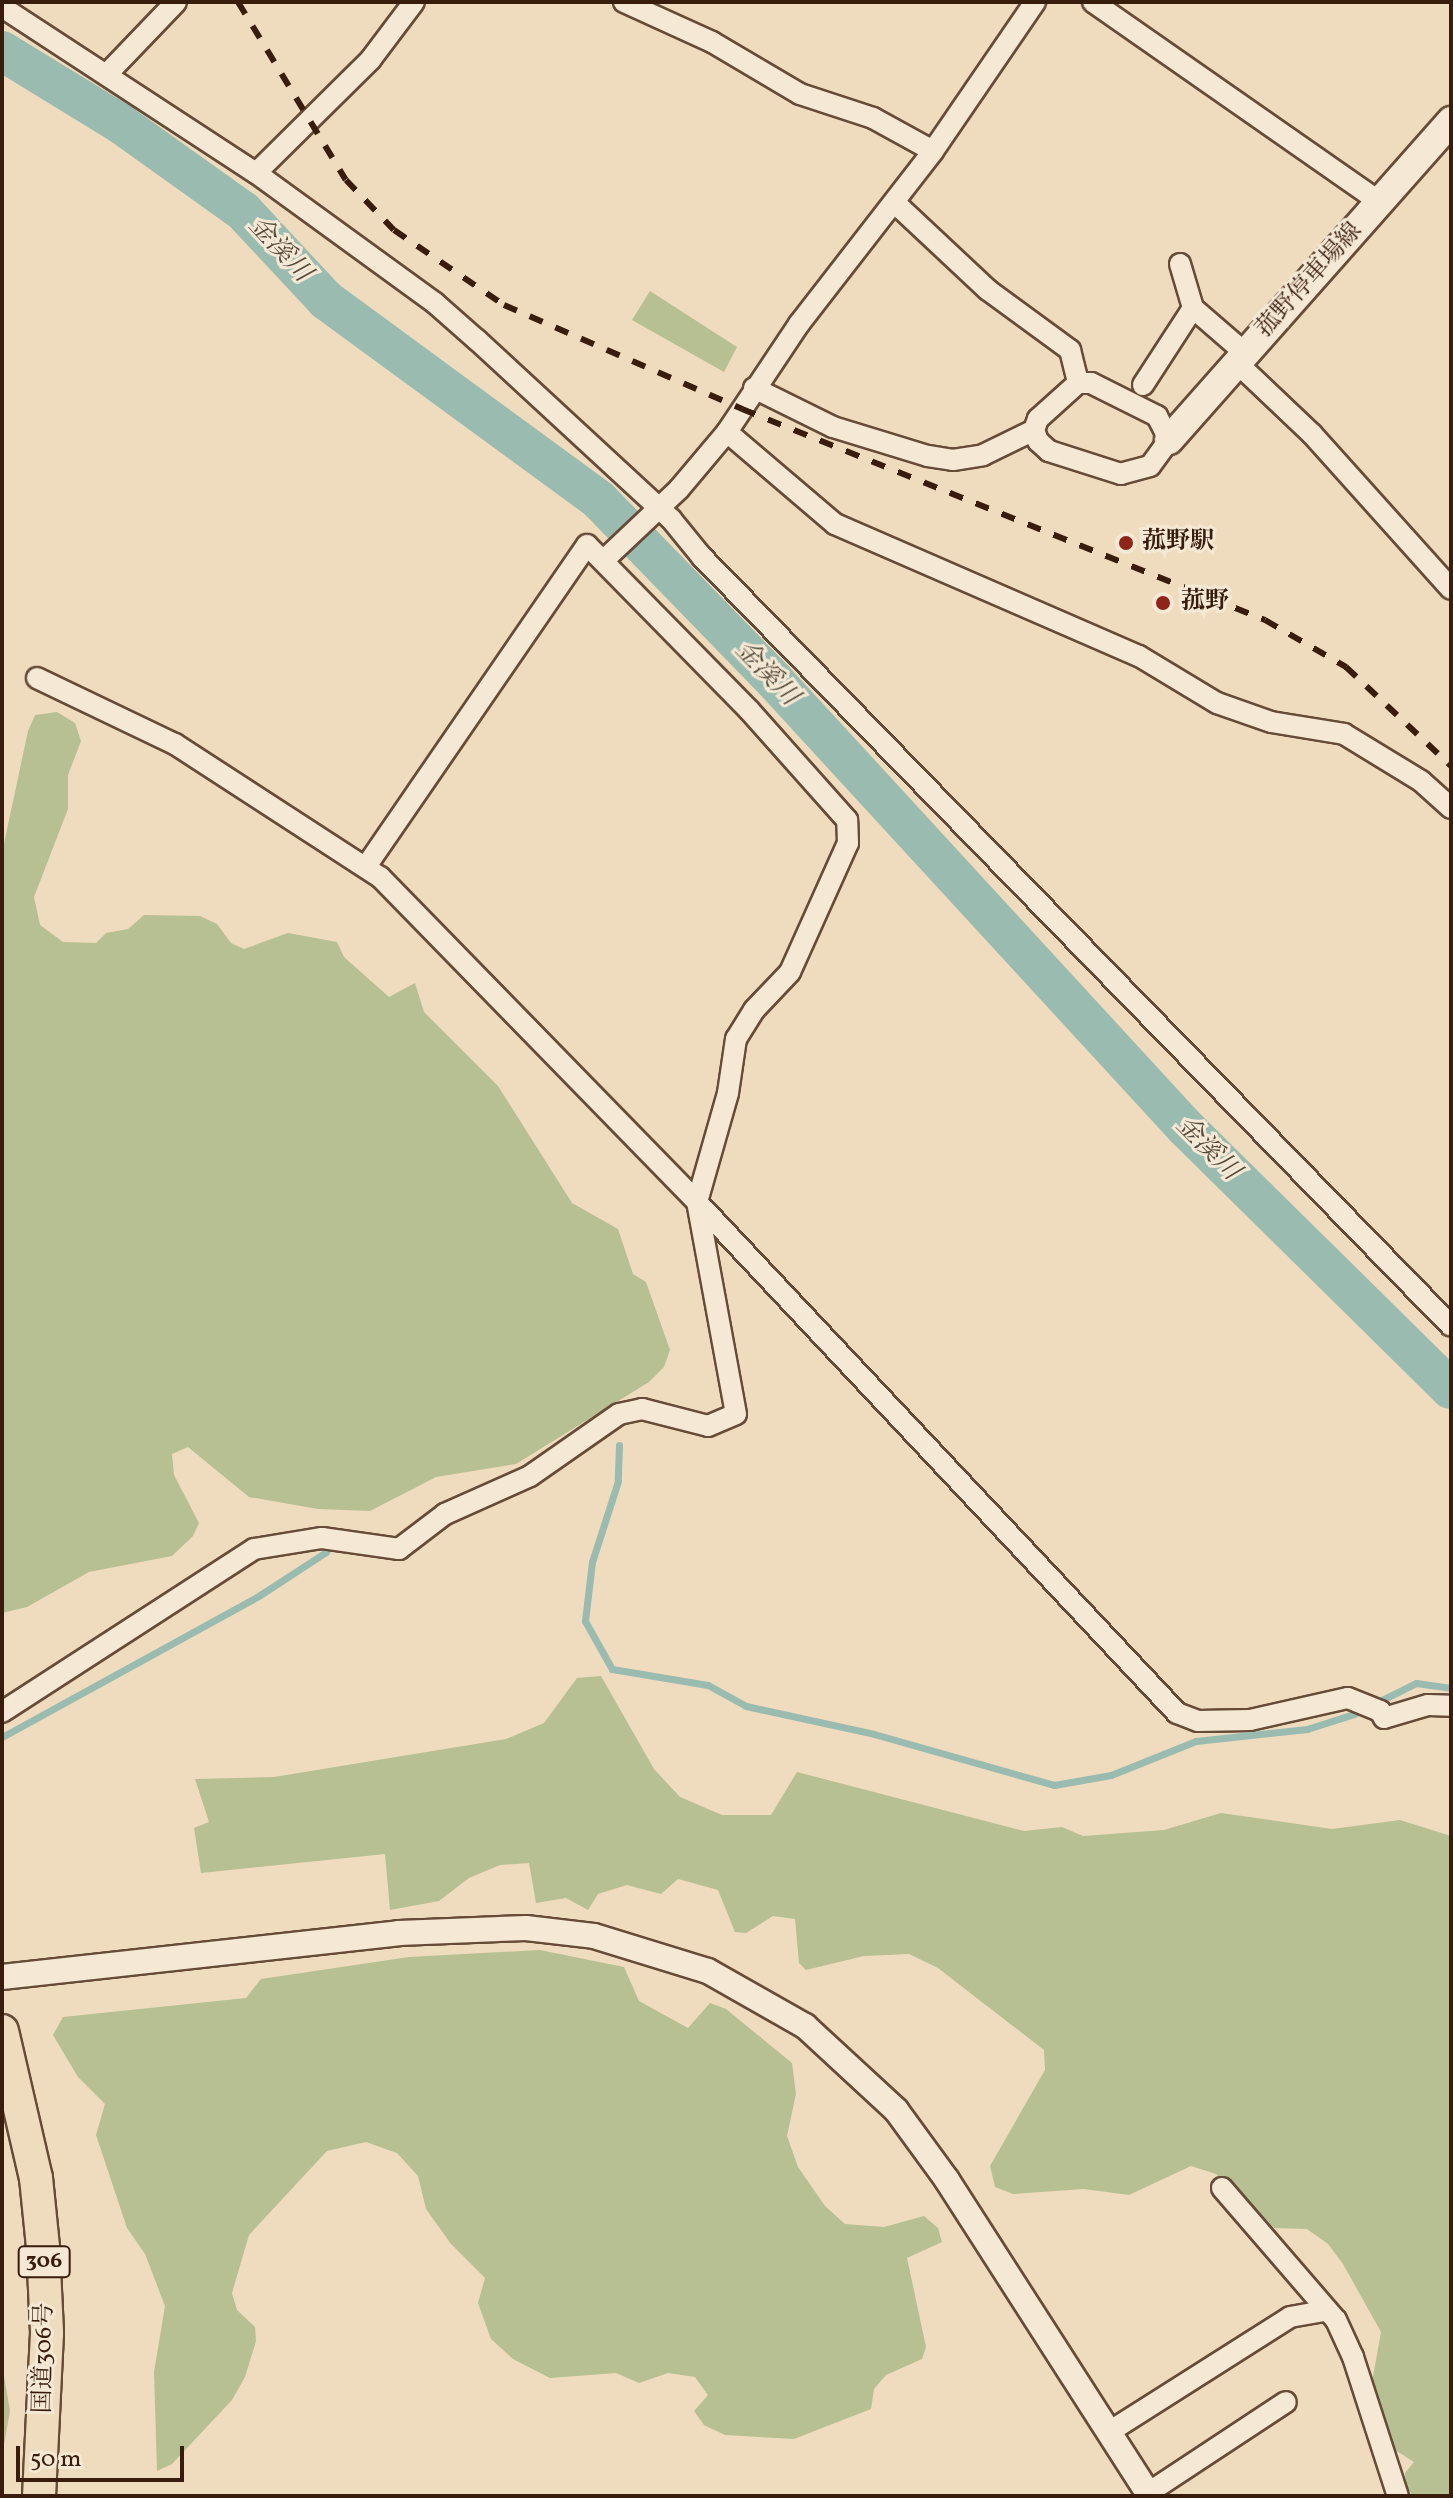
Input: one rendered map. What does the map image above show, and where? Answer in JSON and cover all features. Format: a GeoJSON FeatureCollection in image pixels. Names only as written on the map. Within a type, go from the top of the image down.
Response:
{"type":"FeatureCollection","features":[{"type":"Feature","properties":{"kind":"highway","name":"国道306号"},"geometry":{"type":"LineString","coordinates":[[2,2031],[36,2178],[43,2247],[47,2347],[39,2496]]}},
{"type":"Feature","properties":{"kind":"main road","name":"菰野停車場線"},"geometry":{"type":"LineString","coordinates":[[1169,440],[1451,121]]}},
{"type":"Feature","properties":{"kind":"street"},"geometry":{"type":"LineString","coordinates":[[108,73],[176,2]]}},
{"type":"Feature","properties":{"kind":"street"},"geometry":{"type":"LineString","coordinates":[[256,173],[371,59],[414,2]]}},
{"type":"Feature","properties":{"kind":"street"},"geometry":{"type":"LineString","coordinates":[[624,2],[659,10],[800,94],[873,118],[933,151]]}},
{"type":"Feature","properties":{"kind":"street"},"geometry":{"type":"LineString","coordinates":[[608,557],[656,511],[727,432],[754,388],[853,249],[860,249],[895,203],[1035,2]]}},
{"type":"Feature","properties":{"kind":"street"},"geometry":{"type":"LineString","coordinates":[[1093,2],[1381,203]]}},
{"type":"Feature","properties":{"kind":"street"},"geometry":{"type":"LineString","coordinates":[[2,7],[108,73],[256,173],[435,303],[656,511],[1451,1326]]}},
{"type":"Feature","properties":{"kind":"street"},"geometry":{"type":"LineString","coordinates":[[895,203],[988,290],[1070,350],[1078,383]]}},
{"type":"Feature","properties":{"kind":"street"},"geometry":{"type":"LineString","coordinates":[[1180,264],[1193,308],[1312,434],[1451,589]]}},
{"type":"Feature","properties":{"kind":"street"},"geometry":{"type":"LineString","coordinates":[[1143,385],[1193,308]]}},
{"type":"Feature","properties":{"kind":"street"},"geometry":{"type":"LineString","coordinates":[[754,388],[833,427],[928,456],[953,460],[983,455],[1034,430],[1062,392],[1078,383],[1091,383],[1157,416],[1169,440],[1150,466],[1121,474],[1049,451],[1034,430]]}},
{"type":"Feature","properties":{"kind":"street"},"geometry":{"type":"LineString","coordinates":[[727,432],[835,524],[1139,656],[1217,703],[1271,722],[1344,734],[1421,781],[1451,808]]}},
{"type":"Feature","properties":{"kind":"street"},"geometry":{"type":"LineString","coordinates":[[2,1712],[254,1549],[322,1538],[399,1549],[445,1514],[530,1476],[619,1414],[642,1409],[708,1426],[736,1414],[697,1202],[728,1093],[736,1039],[754,1010],[790,972],[832,883],[849,827],[749,710],[608,557],[587,545],[366,866]]}},
{"type":"Feature","properties":{"kind":"street"},"geometry":{"type":"LineString","coordinates":[[37,678],[175,744],[366,866],[697,1202],[1177,1713],[1198,1721],[1250,1720],[1358,1699],[1380,1711],[1384,1718],[1428,1705],[1451,1706]]}},
{"type":"Feature","properties":{"kind":"street"},"geometry":{"type":"LineString","coordinates":[[2,1977],[399,1933],[500,1928],[594,1936],[708,1971],[805,2026],[896,2110],[947,2180],[1149,2494],[1286,2402]]}},
{"type":"Feature","properties":{"kind":"street"},"geometry":{"type":"LineString","coordinates":[[1222,2188],[1324,2311],[1336,2320],[1353,2357],[1398,2496]]}},
{"type":"Feature","properties":{"kind":"street"},"geometry":{"type":"LineString","coordinates":[[1109,2432],[1290,2317],[1324,2311]]}},
{"type":"Feature","properties":{"kind":"green space"},"geometry":{"type":"Polygon","coordinates":[[[650,291],[737,347],[724,372],[632,320],[650,291]]]}},
{"type":"Feature","properties":{"kind":"green space"},"geometry":{"type":"Polygon","coordinates":[[[57,712],[75,723],[81,741],[68,775],[68,809],[34,897],[40,925],[63,942],[96,943],[106,933],[128,929],[144,915],[200,916],[217,924],[231,943],[244,949],[288,933],[337,942],[344,957],[389,997],[415,983],[424,1012],[498,1086],[572,1203],[618,1229],[633,1274],[646,1282],[670,1350],[664,1367],[649,1382],[516,1464],[436,1477],[370,1511],[318,1509],[249,1497],[188,1447],[172,1454],[174,1475],[199,1523],[193,1536],[172,1556],[89,1572],[27,1607],[2,1613],[2,853],[28,731],[35,715],[57,712]]]}},
{"type":"Feature","properties":{"kind":"green space"},"geometry":{"type":"Polygon","coordinates":[[[601,1676],[654,1769],[680,1797],[722,1815],[771,1815],[797,1772],[1024,1831],[1062,1827],[1083,1836],[1164,1830],[1221,1813],[1332,1829],[1400,1820],[1451,1836],[1451,2496],[1413,2496],[1406,2487],[1405,2473],[1414,2462],[1392,2448],[1372,2382],[1381,2332],[1343,2264],[1328,2244],[1307,2229],[1274,2228],[1216,2174],[1191,2166],[1129,2195],[1084,2189],[1013,2194],[995,2187],[990,2166],[1045,2070],[1044,2050],[938,1968],[909,1954],[864,1956],[806,1970],[799,1963],[795,1919],[773,1916],[746,1933],[735,1932],[718,1890],[678,1879],[661,1894],[627,1885],[598,1894],[588,1910],[566,1898],[536,1903],[529,1863],[500,1865],[469,1878],[439,1901],[390,1910],[385,1854],[201,1873],[194,1828],[209,1822],[195,1779],[274,1777],[506,1739],[544,1723],[577,1678],[601,1676]]]}},
{"type":"Feature","properties":{"kind":"green space"},"geometry":{"type":"Polygon","coordinates":[[[540,1950],[624,1967],[639,2001],[688,2028],[710,2003],[726,2009],[792,2063],[796,2094],[787,2136],[798,2167],[825,2206],[845,2224],[884,2227],[924,2216],[938,2228],[942,2242],[907,2258],[926,2347],[922,2359],[886,2375],[874,2389],[871,2409],[794,2439],[725,2435],[704,2425],[694,2411],[708,2395],[695,2377],[668,2373],[639,2383],[616,2373],[550,2378],[513,2359],[491,2339],[478,2303],[485,2278],[451,2244],[426,2209],[418,2176],[397,2153],[366,2142],[327,2151],[249,2235],[232,2293],[237,2310],[255,2327],[256,2341],[245,2377],[232,2400],[172,2464],[157,2471],[154,2372],[165,2306],[145,2254],[127,2228],[96,2135],[105,2104],[78,2077],[53,2035],[63,2017],[246,1998],[261,1979],[409,1957],[540,1950]]]}},
{"type":"Feature","properties":{"kind":"green space"},"geometry":{"type":"Polygon","coordinates":[[[2,2364],[10,2411],[2,2455],[2,2364]]]}},
{"type":"Feature","properties":{"kind":"waterway","name":"金溪川"},"geometry":{"type":"LineString","coordinates":[[2,51],[121,124],[243,211],[326,300],[599,500],[773,679],[1185,1127],[1451,1389]]}},
{"type":"Feature","properties":{"kind":"waterway"},"geometry":{"type":"LineString","coordinates":[[619,1445],[618,1481],[592,1562],[585,1621],[612,1669],[708,1685],[746,1706],[874,1734],[1054,1785],[1111,1775],[1196,1741],[1307,1729],[1354,1714],[1416,1683],[1451,1688]]}},
{"type":"Feature","properties":{"kind":"waterway"},"geometry":{"type":"LineString","coordinates":[[2,1737],[260,1595],[326,1552]]}},
{"type":"Feature","properties":{"kind":"railway"},"geometry":{"type":"LineString","coordinates":[[238,2],[346,180],[394,230],[504,305],[742,409],[1265,620],[1346,667],[1451,766]]}},
{"type":"Feature","properties":{"kind":"place","name":"菰野駅"},"geometry":{"type":"Point","coordinates":[1126,543]}},
{"type":"Feature","properties":{"kind":"place","name":"菰野"},"geometry":{"type":"Point","coordinates":[1163,603]}}]}
